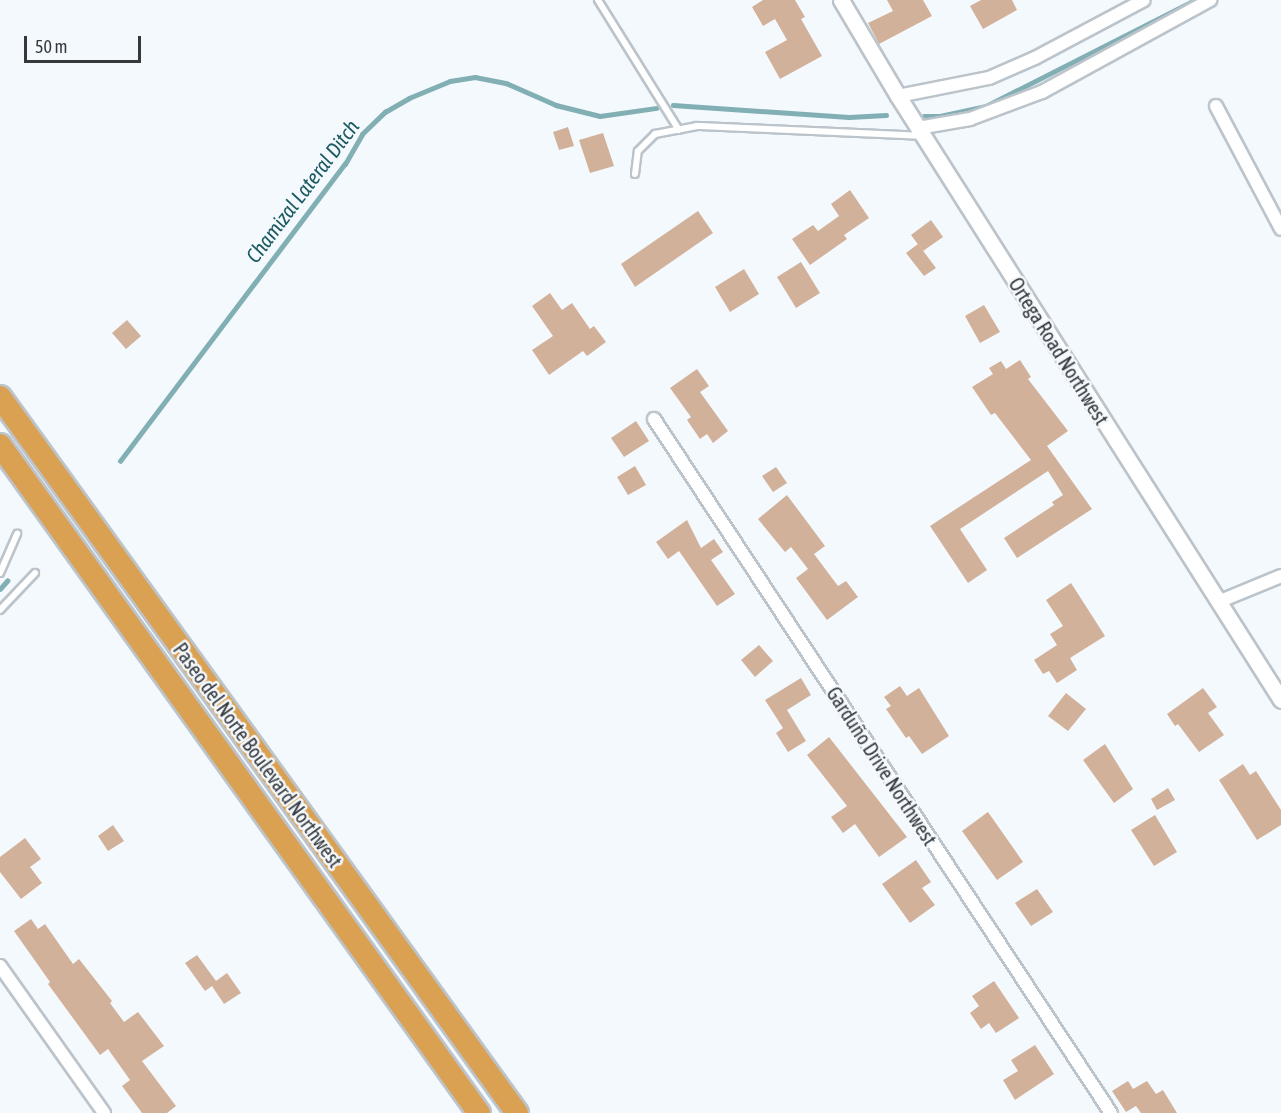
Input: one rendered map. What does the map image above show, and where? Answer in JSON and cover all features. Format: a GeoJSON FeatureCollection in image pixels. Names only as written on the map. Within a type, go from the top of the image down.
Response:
{"type":"FeatureCollection","features":[{"type":"Feature","properties":{"kind":"highway","name":"Paseo del Norte Boulevard Northwest"},"geometry":{"type":"LineString","coordinates":[[0,397],[517,1113]]}},
{"type":"Feature","properties":{"kind":"highway","name":"Paseo del Norte Boulevard Northwest"},"geometry":{"type":"LineString","coordinates":[[0,445],[479,1113]]}},
{"type":"Feature","properties":{"kind":"street","name":"Ortega Road Northwest"},"geometry":{"type":"LineString","coordinates":[[841,0],[898,96],[1281,699]]}},
{"type":"Feature","properties":{"kind":"street"},"geometry":{"type":"LineString","coordinates":[[898,96],[989,78],[1035,58],[1144,0]]}},
{"type":"Feature","properties":{"kind":"street"},"geometry":{"type":"LineString","coordinates":[[921,132],[970,119],[1042,92],[1209,0]]}},
{"type":"Feature","properties":{"kind":"street"},"geometry":{"type":"LineString","coordinates":[[1216,106],[1281,229]]}},
{"type":"Feature","properties":{"kind":"street","name":"Garduño Drive Northwest"},"geometry":{"type":"LineString","coordinates":[[654,419],[1111,1113]]}},
{"type":"Feature","properties":{"kind":"street"},"geometry":{"type":"LineString","coordinates":[[1218,602],[1281,576]]}},
{"type":"Feature","properties":{"kind":"street"},"geometry":{"type":"LineString","coordinates":[[0,966],[104,1113]]}},
{"type":"Feature","properties":{"kind":"lane"},"geometry":{"type":"LineString","coordinates":[[598,0],[679,130]]}},
{"type":"Feature","properties":{"kind":"lane"},"geometry":{"type":"LineString","coordinates":[[635,174],[638,151],[655,134],[697,126],[921,132]]}},
{"type":"Feature","properties":{"kind":"lane"},"geometry":{"type":"LineString","coordinates":[[0,573],[17,534]]}},
{"type":"Feature","properties":{"kind":"lane"},"geometry":{"type":"LineString","coordinates":[[0,610],[35,573]]}},
{"type":"Feature","properties":{"kind":"building"},"geometry":{"type":"Polygon","coordinates":[[[763,0],[795,0],[805,17],[801,19],[822,56],[780,79],[765,52],[787,40],[775,19],[763,26],[752,7],[763,0]]]}},
{"type":"Feature","properties":{"kind":"building"},"geometry":{"type":"Polygon","coordinates":[[[887,0],[923,0],[932,16],[879,44],[868,23],[893,11],[887,0]]]}},
{"type":"Feature","properties":{"kind":"building"},"geometry":{"type":"Polygon","coordinates":[[[981,0],[1012,0],[1017,10],[983,29],[970,6],[981,0]]]}},
{"type":"Feature","properties":{"kind":"building"},"geometry":{"type":"Polygon","coordinates":[[[568,127],[574,146],[559,150],[553,132],[568,127]]]}},
{"type":"Feature","properties":{"kind":"building"},"geometry":{"type":"Polygon","coordinates":[[[603,133],[614,166],[590,173],[579,140],[603,133]]]}},
{"type":"Feature","properties":{"kind":"building"},"geometry":{"type":"Polygon","coordinates":[[[850,190],[869,218],[844,235],[847,239],[810,265],[792,239],[813,225],[818,231],[839,216],[831,204],[850,190]]]}},
{"type":"Feature","properties":{"kind":"building"},"geometry":{"type":"Polygon","coordinates":[[[698,211],[713,233],[635,287],[621,264],[698,211]]]}},
{"type":"Feature","properties":{"kind":"building"},"geometry":{"type":"Polygon","coordinates":[[[931,220],[943,237],[923,251],[911,235],[931,220]]]}},
{"type":"Feature","properties":{"kind":"building"},"geometry":{"type":"Polygon","coordinates":[[[918,244],[936,268],[924,276],[906,253],[918,244]]]}},
{"type":"Feature","properties":{"kind":"building"},"geometry":{"type":"Polygon","coordinates":[[[801,262],[820,293],[796,308],[777,277],[801,262]]]}},
{"type":"Feature","properties":{"kind":"building"},"geometry":{"type":"Polygon","coordinates":[[[744,269],[759,294],[730,312],[715,287],[744,269]]]}},
{"type":"Feature","properties":{"kind":"building"},"geometry":{"type":"Polygon","coordinates":[[[550,293],[562,310],[572,303],[590,329],[594,326],[606,342],[587,356],[583,351],[549,375],[532,350],[553,336],[532,306],[550,293]]]}},
{"type":"Feature","properties":{"kind":"building"},"geometry":{"type":"Polygon","coordinates":[[[984,305],[1000,332],[980,343],[965,316],[984,305]]]}},
{"type":"Feature","properties":{"kind":"building"},"geometry":{"type":"Polygon","coordinates":[[[127,320],[141,336],[126,349],[112,333],[127,320]]]}},
{"type":"Feature","properties":{"kind":"building"},"geometry":{"type":"Polygon","coordinates":[[[1020,360],[1031,377],[1028,379],[1068,431],[1047,446],[1092,509],[1017,558],[1004,538],[1054,505],[1052,502],[1063,495],[1048,471],[960,529],[987,570],[968,583],[930,526],[1031,460],[995,413],[991,415],[972,387],[993,374],[989,368],[1001,361],[1006,369],[1020,360]]]}},
{"type":"Feature","properties":{"kind":"building"},"geometry":{"type":"Polygon","coordinates":[[[697,369],[709,386],[700,392],[728,431],[713,443],[707,434],[700,439],[687,420],[691,417],[670,388],[697,369]]]}},
{"type":"Feature","properties":{"kind":"building"},"geometry":{"type":"Polygon","coordinates":[[[636,421],[649,441],[624,457],[611,438],[636,421]]]}},
{"type":"Feature","properties":{"kind":"building"},"geometry":{"type":"Polygon","coordinates":[[[635,466],[646,485],[628,495],[617,477],[635,466]]]}},
{"type":"Feature","properties":{"kind":"building"},"geometry":{"type":"Polygon","coordinates":[[[776,467],[787,483],[773,492],[762,476],[776,467]]]}},
{"type":"Feature","properties":{"kind":"building"},"geometry":{"type":"Polygon","coordinates":[[[787,495],[825,546],[814,554],[838,586],[846,581],[858,597],[827,620],[796,578],[808,569],[791,547],[785,552],[758,519],[787,495]]]}},
{"type":"Feature","properties":{"kind":"building"},"geometry":{"type":"Polygon","coordinates":[[[687,520],[701,548],[714,539],[723,552],[711,560],[735,594],[717,606],[679,551],[668,559],[656,542],[687,520]]]}},
{"type":"Feature","properties":{"kind":"building"},"geometry":{"type":"Polygon","coordinates":[[[1071,583],[1105,636],[1070,658],[1077,670],[1057,683],[1049,671],[1043,674],[1034,660],[1057,645],[1050,634],[1063,626],[1046,600],[1071,583]]]}},
{"type":"Feature","properties":{"kind":"building"},"geometry":{"type":"Polygon","coordinates":[[[759,645],[773,661],[755,677],[741,660],[759,645]]]}},
{"type":"Feature","properties":{"kind":"building"},"geometry":{"type":"Polygon","coordinates":[[[801,678],[811,695],[787,710],[806,741],[788,752],[776,733],[783,728],[765,700],[801,678]]]}},
{"type":"Feature","properties":{"kind":"building"},"geometry":{"type":"Polygon","coordinates":[[[900,686],[907,696],[919,688],[949,736],[922,754],[909,736],[906,738],[886,709],[891,706],[884,697],[900,686]]]}},
{"type":"Feature","properties":{"kind":"building"},"geometry":{"type":"Polygon","coordinates":[[[1203,688],[1217,707],[1208,713],[1224,735],[1199,752],[1178,724],[1175,726],[1167,714],[1203,688]]]}},
{"type":"Feature","properties":{"kind":"building"},"geometry":{"type":"Polygon","coordinates":[[[1066,693],[1086,709],[1068,731],[1048,716],[1066,693]]]}},
{"type":"Feature","properties":{"kind":"building"},"geometry":{"type":"Polygon","coordinates":[[[829,737],[907,837],[879,857],[855,824],[843,833],[831,817],[847,806],[807,755],[829,737]]]}},
{"type":"Feature","properties":{"kind":"building"},"geometry":{"type":"Polygon","coordinates":[[[1105,744],[1133,789],[1114,803],[1083,760],[1105,744]]]}},
{"type":"Feature","properties":{"kind":"building"},"geometry":{"type":"Polygon","coordinates":[[[1243,764],[1250,775],[1256,771],[1281,810],[1281,825],[1257,840],[1219,780],[1243,764]]]}},
{"type":"Feature","properties":{"kind":"building"},"geometry":{"type":"Polygon","coordinates":[[[1168,788],[1175,800],[1157,810],[1151,799],[1168,788]]]}},
{"type":"Feature","properties":{"kind":"building"},"geometry":{"type":"Polygon","coordinates":[[[988,812],[1023,862],[997,880],[962,831],[988,812]]]}},
{"type":"Feature","properties":{"kind":"building"},"geometry":{"type":"Polygon","coordinates":[[[1155,815],[1177,852],[1154,866],[1131,830],[1155,815]]]}},
{"type":"Feature","properties":{"kind":"building"},"geometry":{"type":"Polygon","coordinates":[[[113,825],[124,841],[108,851],[98,836],[113,825]]]}},
{"type":"Feature","properties":{"kind":"building"},"geometry":{"type":"Polygon","coordinates":[[[25,838],[41,859],[30,867],[42,883],[21,899],[0,872],[0,857],[25,838]]]}},
{"type":"Feature","properties":{"kind":"building"},"geometry":{"type":"Polygon","coordinates":[[[916,860],[931,882],[922,888],[935,905],[910,923],[882,884],[916,860]]]}},
{"type":"Feature","properties":{"kind":"building"},"geometry":{"type":"Polygon","coordinates":[[[1037,889],[1053,912],[1031,926],[1015,903],[1037,889]]]}},
{"type":"Feature","properties":{"kind":"building"},"geometry":{"type":"Polygon","coordinates":[[[31,919],[38,929],[45,924],[73,964],[79,959],[112,1001],[110,1003],[124,1022],[138,1012],[164,1046],[142,1061],[176,1106],[167,1113],[142,1113],[122,1086],[130,1080],[108,1049],[100,1055],[48,984],[50,982],[14,931],[31,919]]]}},
{"type":"Feature","properties":{"kind":"building"},"geometry":{"type":"Polygon","coordinates":[[[197,955],[216,981],[227,973],[241,993],[224,1004],[212,986],[205,991],[185,963],[197,955]]]}},
{"type":"Feature","properties":{"kind":"building"},"geometry":{"type":"Polygon","coordinates":[[[994,981],[1019,1018],[996,1033],[989,1023],[981,1029],[970,1013],[979,1006],[972,996],[994,981]]]}},
{"type":"Feature","properties":{"kind":"building"},"geometry":{"type":"Polygon","coordinates":[[[1035,1045],[1054,1074],[1015,1100],[1003,1080],[1018,1071],[1011,1060],[1035,1045]]]}},
{"type":"Feature","properties":{"kind":"building"},"geometry":{"type":"Polygon","coordinates":[[[1128,1081],[1133,1089],[1147,1081],[1156,1094],[1163,1090],[1177,1113],[1141,1113],[1136,1106],[1126,1112],[1112,1091],[1128,1081]]]}},
{"type":"Feature","properties":{"kind":"waterway","name":"Chamizal Lateral Ditch"},"geometry":{"type":"LineString","coordinates":[[924,116],[940,116],[986,106],[1195,0]]}},
{"type":"Feature","properties":{"kind":"waterway","name":"Chamizal Lateral Ditch"},"geometry":{"type":"LineString","coordinates":[[120,461],[345,164],[362,134],[385,112],[409,98],[450,81],[475,77],[506,83],[556,105],[600,116],[656,108]]}},
{"type":"Feature","properties":{"kind":"waterway","name":"Chamizal Lateral Ditch"},"geometry":{"type":"LineString","coordinates":[[673,105],[849,117],[886,115]]}},
{"type":"Feature","properties":{"kind":"waterway","name":"Chamizal Lateral Ditch"},"geometry":{"type":"LineString","coordinates":[[0,589],[7,581]]}}]}
